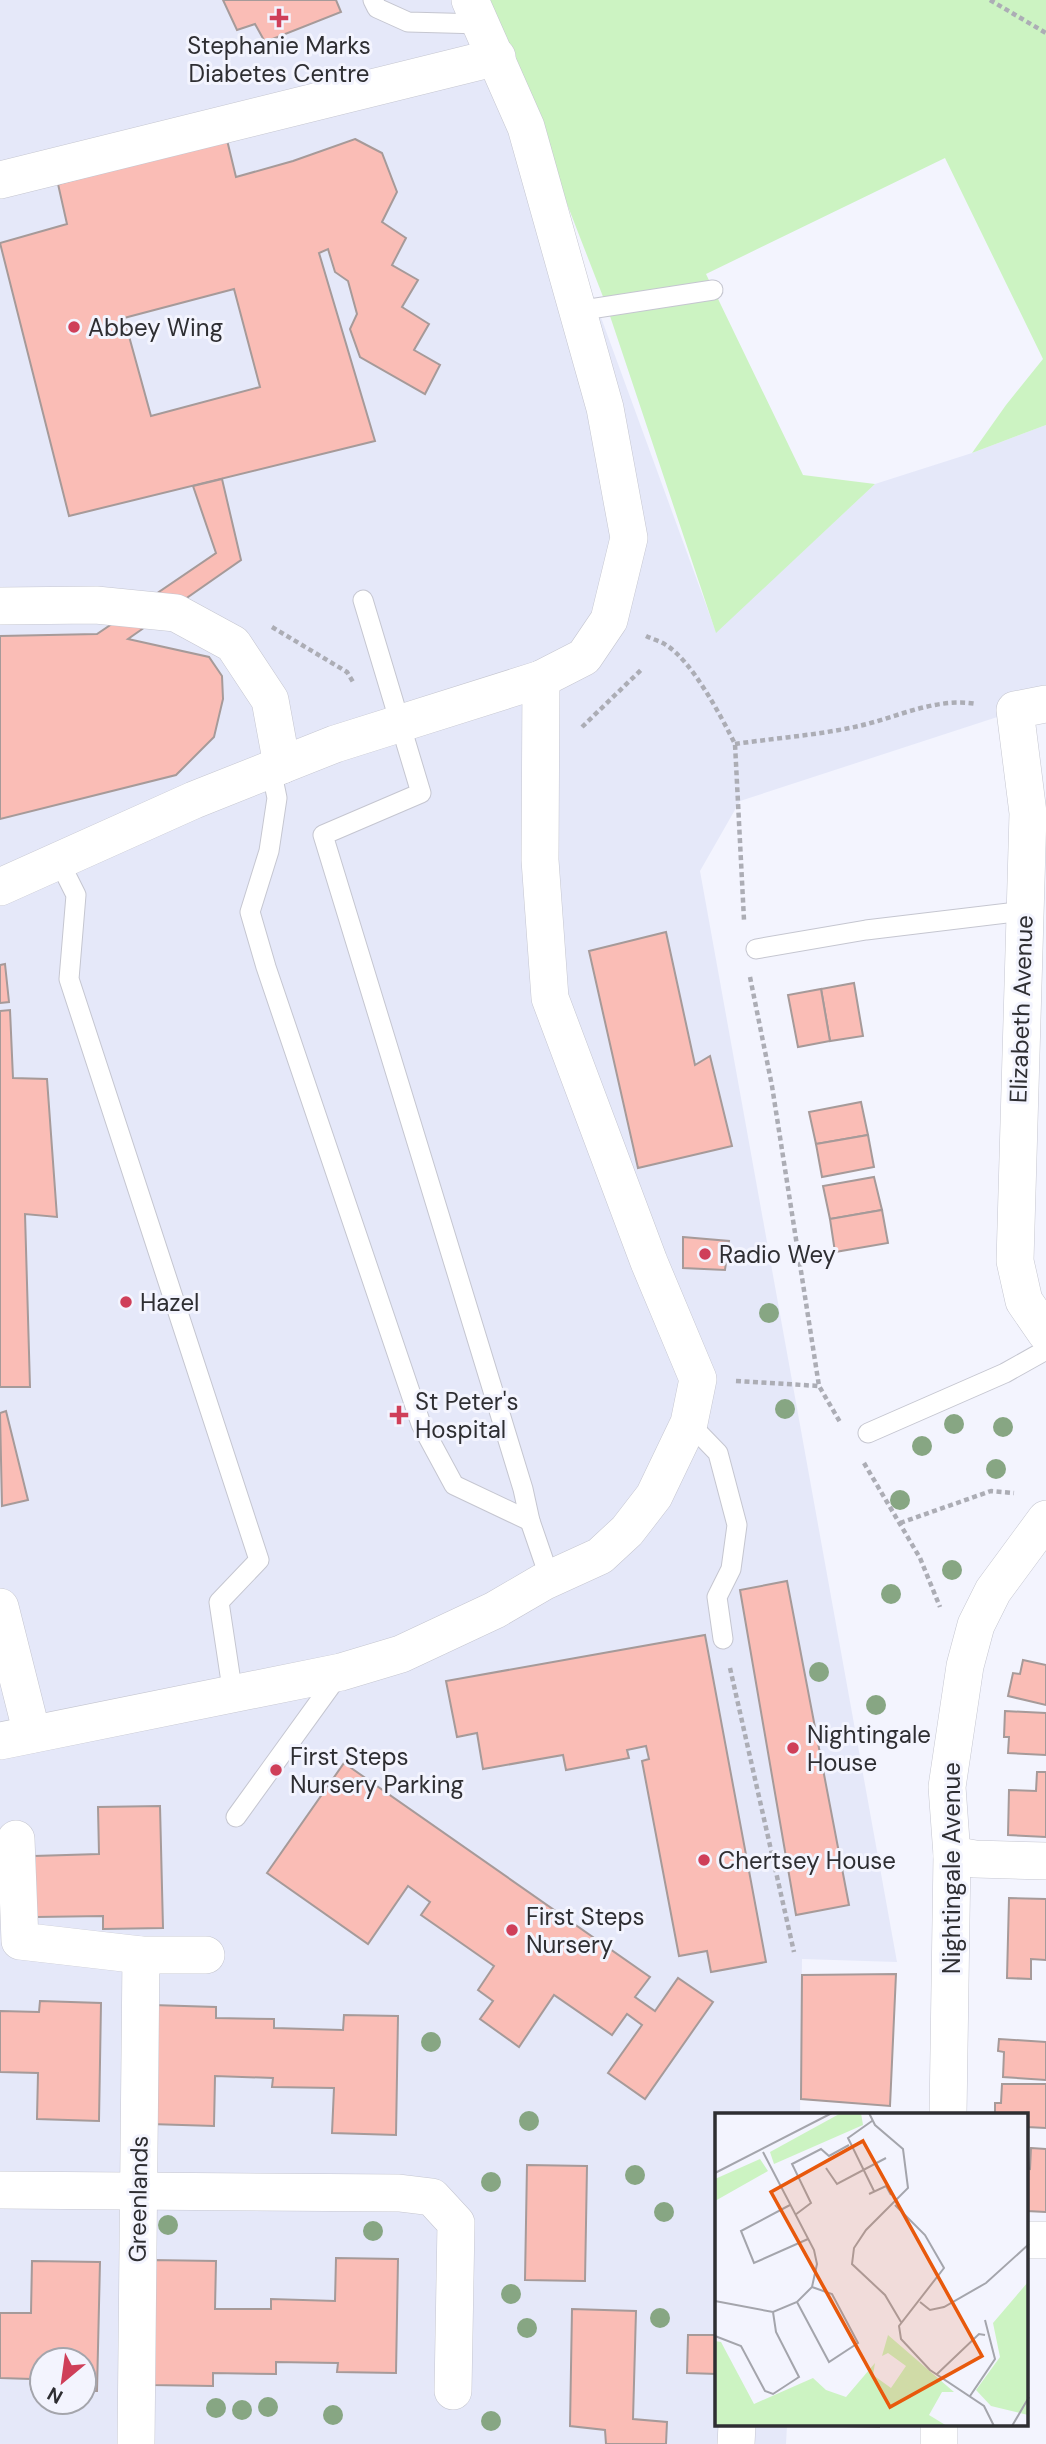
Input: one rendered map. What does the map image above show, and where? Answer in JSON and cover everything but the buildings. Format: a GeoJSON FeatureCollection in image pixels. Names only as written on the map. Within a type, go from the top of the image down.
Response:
{"type":"FeatureCollection","features":[{"type":"Feature","properties":{"kind":"street"},"geometry":{"type":"LineString","coordinates":[[1,885],[194,800],[335,744],[541,679],[584,657],[609,621],[629,538],[605,408],[526,127],[476,12]]}},
{"type":"Feature","properties":{"kind":"street"},"geometry":{"type":"LineString","coordinates":[[0,180],[497,57]]}},
{"type":"Feature","properties":{"kind":"street"},"geometry":{"type":"LineString","coordinates":[[0,606],[96,604],[176,613],[233,644],[270,700],[276,767]]}},
{"type":"Feature","properties":{"kind":"street"},"geometry":{"type":"LineString","coordinates":[[0,1607],[16,1738],[341,1672],[401,1654],[600,1556],[628,1531],[654,1496],[689,1423],[698,1378],[649,1262],[550,998],[540,860],[541,679]]}},
{"type":"Feature","properties":{"kind":"street","name":"Elizabeth Avenue"},"geometry":{"type":"LineString","coordinates":[[1031,707],[1015,1261],[1024,1301],[1046,1333]]}},
{"type":"Feature","properties":{"kind":"street","name":"Nightingale Avenue"},"geometry":{"type":"LineString","coordinates":[[948,2113],[952,1855],[947,1787],[965,1666],[976,1625],[993,1591],[1046,1519]]}},
{"type":"Feature","properties":{"kind":"street"},"geometry":{"type":"LineString","coordinates":[[16,1839],[20,1941],[141,1955],[205,1955]]}},
{"type":"Feature","properties":{"kind":"street"},"geometry":{"type":"LineString","coordinates":[[952,1855],[1046,1861]]}},
{"type":"Feature","properties":{"kind":"street","name":"Greenlands"},"geometry":{"type":"LineString","coordinates":[[136,2444],[141,1955]]}},
{"type":"Feature","properties":{"kind":"street"},"geometry":{"type":"LineString","coordinates":[[0,2190],[399,2193],[432,2197],[456,2223],[453,2391]]}},
{"type":"Feature","properties":{"kind":"street"},"geometry":{"type":"LineString","coordinates":[[1028,2239],[1046,2240]]}},
{"type":"Feature","properties":{"kind":"street"},"geometry":{"type":"LineString","coordinates":[[736,2444],[737,2426]]}},
{"type":"Feature","properties":{"kind":"street"},"geometry":{"type":"LineString","coordinates":[[939,2426],[939,2444]]}},
{"type":"Feature","properties":{"kind":"lane"},"geometry":{"type":"LineString","coordinates":[[373,0],[377,8],[408,22],[476,12]]}},
{"type":"Feature","properties":{"kind":"lane"},"geometry":{"type":"LineString","coordinates":[[578,311],[713,290]]}},
{"type":"Feature","properties":{"kind":"lane"},"geometry":{"type":"LineString","coordinates":[[363,600],[421,793],[323,835],[523,1489],[530,1521],[550,1579]]}},
{"type":"Feature","properties":{"kind":"lane"},"geometry":{"type":"LineString","coordinates":[[276,767],[277,798],[269,851],[250,912],[266,967],[421,1424],[454,1485],[530,1521]]}},
{"type":"Feature","properties":{"kind":"lane"},"geometry":{"type":"LineString","coordinates":[[59,860],[76,895],[69,979],[259,1560],[219,1602],[233,1695]]}},
{"type":"Feature","properties":{"kind":"lane"},"geometry":{"type":"LineString","coordinates":[[756,949],[866,930],[1024,911]]}},
{"type":"Feature","properties":{"kind":"lane"},"geometry":{"type":"LineString","coordinates":[[868,1433],[1004,1373],[1046,1350]]}},
{"type":"Feature","properties":{"kind":"lane"},"geometry":{"type":"LineString","coordinates":[[689,1423],[718,1453],[737,1525],[732,1569],[717,1597],[723,1639]]}},
{"type":"Feature","properties":{"kind":"lane"},"geometry":{"type":"LineString","coordinates":[[236,1817],[341,1672]]}},
{"type":"Feature","properties":{"kind":"path"},"geometry":{"type":"LineString","coordinates":[[990,0],[1046,33]]}},
{"type":"Feature","properties":{"kind":"path"},"geometry":{"type":"LineString","coordinates":[[609,621],[666,645],[685,662],[723,720],[735,744],[744,924]]}},
{"type":"Feature","properties":{"kind":"path"},"geometry":{"type":"LineString","coordinates":[[267,623],[307,650],[347,672],[357,690]]}},
{"type":"Feature","properties":{"kind":"path"},"geometry":{"type":"LineString","coordinates":[[580,729],[642,670]]}},
{"type":"Feature","properties":{"kind":"path"},"geometry":{"type":"LineString","coordinates":[[735,744],[859,726],[910,710],[960,701],[1031,707]]}},
{"type":"Feature","properties":{"kind":"path"},"geometry":{"type":"LineString","coordinates":[[748,972],[772,1086],[819,1386],[844,1429]]}},
{"type":"Feature","properties":{"kind":"path"},"geometry":{"type":"LineString","coordinates":[[698,1378],[819,1386]]}},
{"type":"Feature","properties":{"kind":"path"},"geometry":{"type":"LineString","coordinates":[[858,1452],[920,1558],[965,1666]]}},
{"type":"Feature","properties":{"kind":"path"},"geometry":{"type":"LineString","coordinates":[[900,1522],[991,1491],[1018,1494]]}},
{"type":"Feature","properties":{"kind":"path"},"geometry":{"type":"LineString","coordinates":[[723,1639],[794,1952]]}},
{"type":"Feature","properties":{"kind":"shaded area","name":"St Peter's Hospital"},"geometry":{"type":"Polygon","coordinates":[[[0,0],[485,0],[716,632],[875,484],[972,453],[1046,425],[1046,701],[740,801],[700,871],[897,1962],[802,1959],[800,2113],[715,2113],[715,2426],[787,2426],[786,2444],[0,2444],[0,0]]]}},
{"type":"Feature","properties":{"kind":"green space"},"geometry":{"type":"Polygon","coordinates":[[[488,0],[1046,0],[1046,425],[972,453],[1043,359],[945,158],[706,274],[803,475],[875,484],[716,633],[607,307],[488,0]]]}},
{"type":"Feature","properties":{"kind":"place","name":"Stephanie Marks Diabetes Centre"},"geometry":{"type":"Point","coordinates":[279,18]}},
{"type":"Feature","properties":{"kind":"place","name":"Abbey Wing"},"geometry":{"type":"Point","coordinates":[74,327]}},
{"type":"Feature","properties":{"kind":"place","name":"Radio Wey"},"geometry":{"type":"Point","coordinates":[705,1254]}},
{"type":"Feature","properties":{"kind":"place","name":"Hazel"},"geometry":{"type":"Point","coordinates":[126,1302]}},
{"type":"Feature","properties":{"kind":"place","name":"St Peter's Hospital"},"geometry":{"type":"Point","coordinates":[399,1415]}},
{"type":"Feature","properties":{"kind":"place","name":"Nightingale House"},"geometry":{"type":"Point","coordinates":[793,1748]}},
{"type":"Feature","properties":{"kind":"place","name":"First Steps Nursery Parking"},"geometry":{"type":"Point","coordinates":[276,1770]}},
{"type":"Feature","properties":{"kind":"place","name":"Chertsey House"},"geometry":{"type":"Point","coordinates":[704,1860]}},
{"type":"Feature","properties":{"kind":"place","name":"First Steps Nursery"},"geometry":{"type":"Point","coordinates":[512,1930]}}]}
